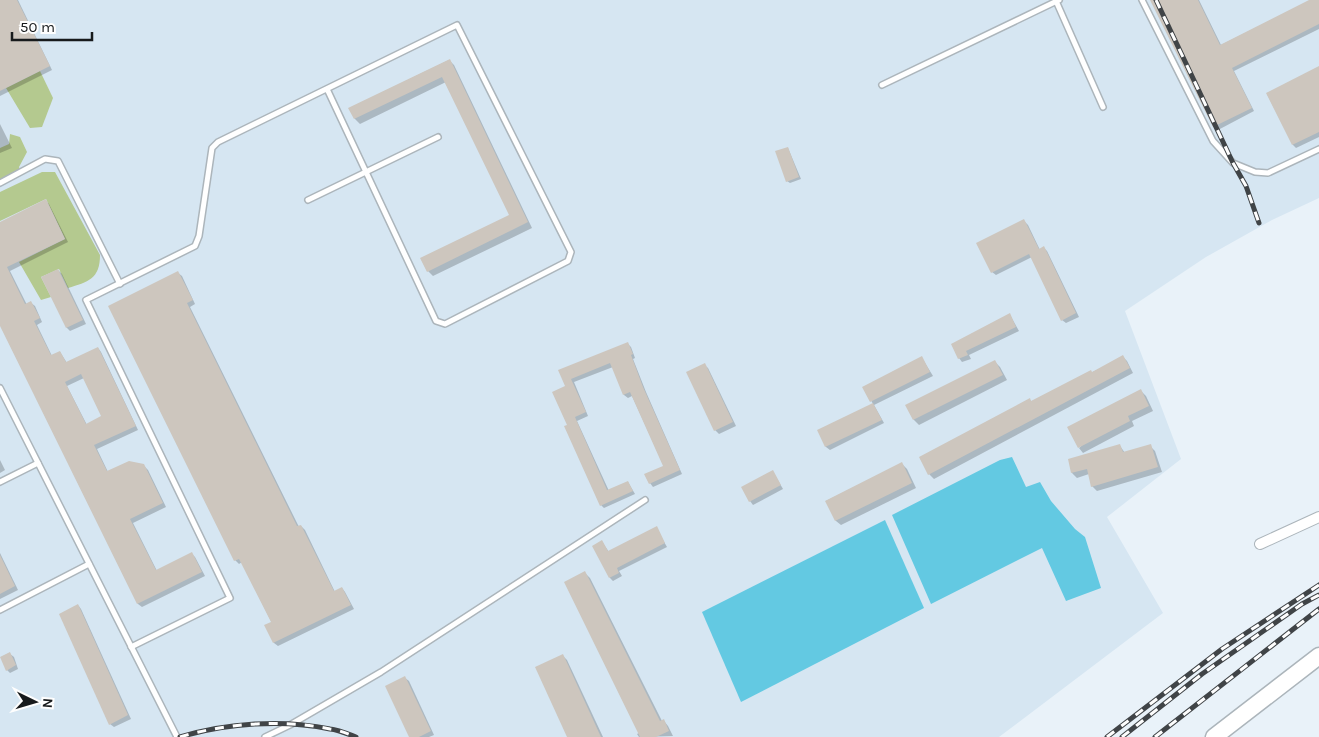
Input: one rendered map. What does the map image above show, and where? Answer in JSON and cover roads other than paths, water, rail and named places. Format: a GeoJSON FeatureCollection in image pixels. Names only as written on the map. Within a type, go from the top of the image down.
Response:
{"type":"FeatureCollection","features":[{"type":"Feature","properties":{"kind":"main road"},"geometry":{"type":"LineString","coordinates":[[1214,737],[1319,656]]}},
{"type":"Feature","properties":{"kind":"street"},"geometry":{"type":"LineString","coordinates":[[1260,544],[1319,517]]}},
{"type":"Feature","properties":{"kind":"lane"},"geometry":{"type":"LineString","coordinates":[[1142,0],[1213,141],[1233,163],[1255,172],[1268,173],[1319,149]]}},
{"type":"Feature","properties":{"kind":"lane"},"geometry":{"type":"LineString","coordinates":[[882,85],[1058,1],[1103,108]]}},
{"type":"Feature","properties":{"kind":"lane"},"geometry":{"type":"LineString","coordinates":[[131,648],[230,598],[86,300],[194,246],[199,236],[212,148],[218,142],[457,25],[571,252],[568,261],[445,324],[436,320],[327,89]]}},
{"type":"Feature","properties":{"kind":"lane"},"geometry":{"type":"LineString","coordinates":[[308,200],[438,137]]}},
{"type":"Feature","properties":{"kind":"lane"},"geometry":{"type":"LineString","coordinates":[[0,183],[46,159],[58,161],[120,284]]}},
{"type":"Feature","properties":{"kind":"lane"},"geometry":{"type":"LineString","coordinates":[[0,388],[176,737]]}},
{"type":"Feature","properties":{"kind":"lane"},"geometry":{"type":"LineString","coordinates":[[0,482],[38,463]]}},
{"type":"Feature","properties":{"kind":"lane"},"geometry":{"type":"LineString","coordinates":[[265,737],[290,725],[381,672],[645,500]]}},
{"type":"Feature","properties":{"kind":"lane"},"geometry":{"type":"LineString","coordinates":[[0,610],[89,564]]}},
{"type":"Feature","properties":{"kind":"water"},"geometry":{"type":"Polygon","coordinates":[[[1012,457],[1026,487],[1040,482],[1051,501],[1075,529],[1085,537],[1101,588],[1066,601],[1042,548],[931,604],[892,515],[1000,460],[1012,457]]]}},
{"type":"Feature","properties":{"kind":"water"},"geometry":{"type":"Polygon","coordinates":[[[885,520],[924,608],[741,702],[702,612],[885,520]]]}},
{"type":"Feature","properties":{"kind":"railway"},"geometry":{"type":"LineString","coordinates":[[1156,0],[1233,163],[1246,186],[1259,223]]}},
{"type":"Feature","properties":{"kind":"railway"},"geometry":{"type":"LineString","coordinates":[[1107,737],[1222,649],[1319,585]]}},
{"type":"Feature","properties":{"kind":"railway"},"geometry":{"type":"LineString","coordinates":[[1122,737],[1202,674],[1302,604],[1319,595]]}},
{"type":"Feature","properties":{"kind":"railway"},"geometry":{"type":"LineString","coordinates":[[1155,737],[1319,609]]}},
{"type":"Feature","properties":{"kind":"railway"},"geometry":{"type":"LineString","coordinates":[[180,737],[216,728],[274,723],[337,730],[356,737]]}}]}
